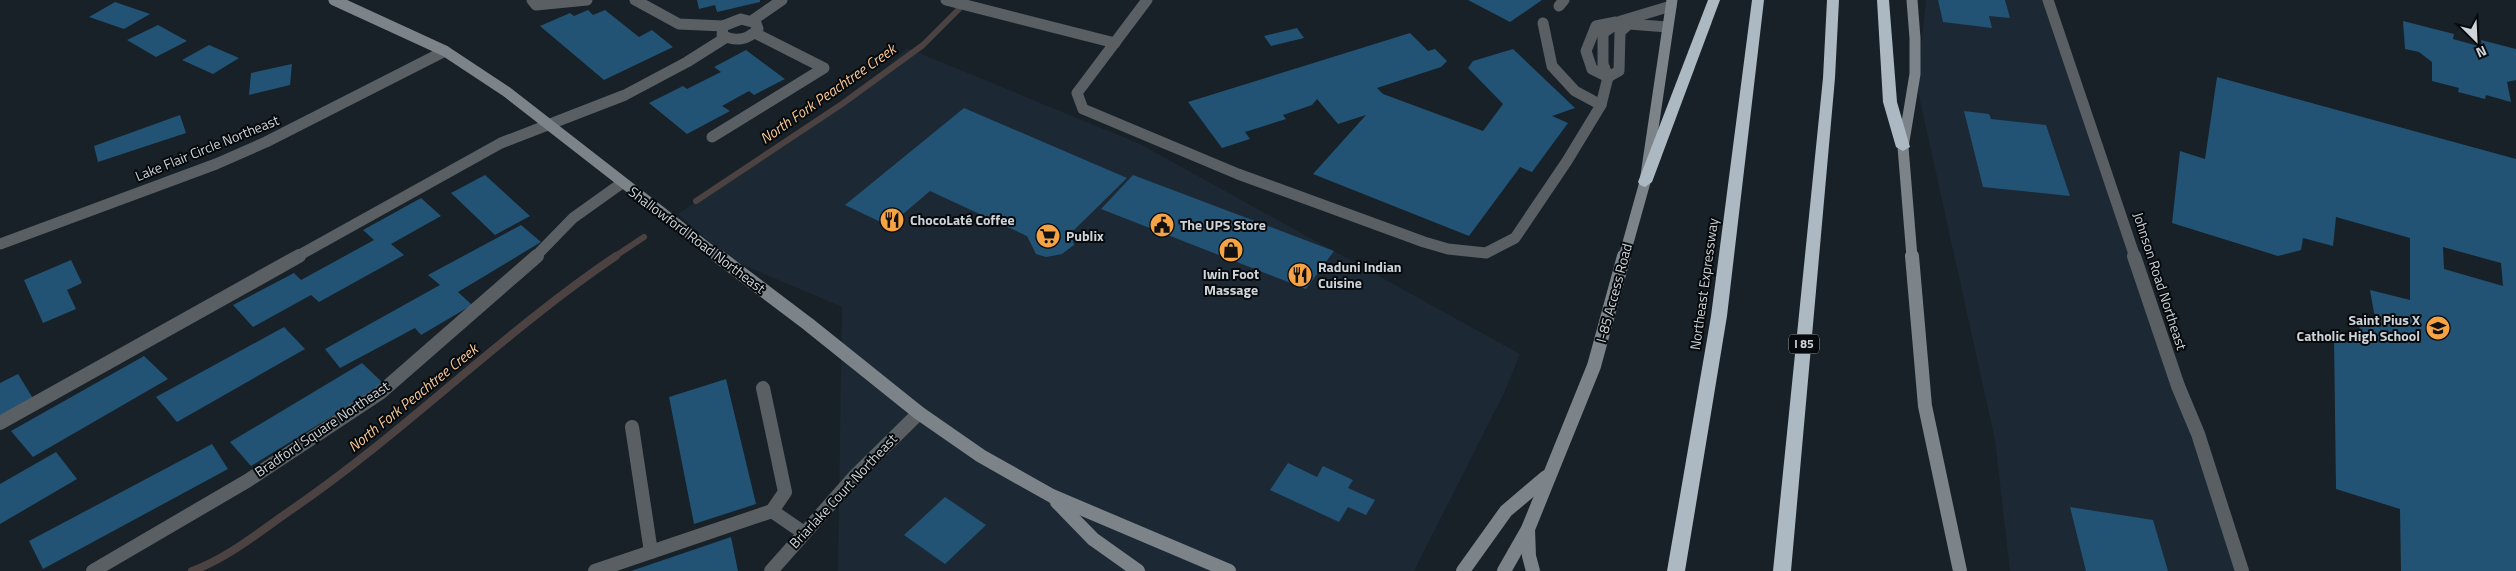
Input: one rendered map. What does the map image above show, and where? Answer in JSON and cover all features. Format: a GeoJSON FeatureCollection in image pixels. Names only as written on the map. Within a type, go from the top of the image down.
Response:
{"type":"FeatureCollection","features":[{"type":"Feature","properties":{"kind":"highway"},"geometry":{"type":"LineString","coordinates":[[1645,182],[1714,0]]}},
{"type":"Feature","properties":{"kind":"highway","name":"Northeast Expressway"},"geometry":{"type":"LineString","coordinates":[[1676,571],[1718,316],[1758,0]]}},
{"type":"Feature","properties":{"kind":"highway","name":"I 85"},"geometry":{"type":"LineString","coordinates":[[1782,571],[1829,78],[1833,0]]}},
{"type":"Feature","properties":{"kind":"highway"},"geometry":{"type":"LineString","coordinates":[[1883,0],[1886,20],[1890,102],[1903,147]]}},
{"type":"Feature","properties":{"kind":"main road","name":"Shallowford Road Northeast"},"geometry":{"type":"LineString","coordinates":[[334,0],[444,51],[507,92],[622,183],[808,324],[919,413],[982,456],[1052,496],[1229,571]]}},
{"type":"Feature","properties":{"kind":"main road"},"geometry":{"type":"LineString","coordinates":[[1912,0],[1917,37],[1913,107],[1903,147],[1925,406],[1960,571]]}},
{"type":"Feature","properties":{"kind":"main road","name":"I-85 Access Road"},"geometry":{"type":"LineString","coordinates":[[1504,571],[1528,529],[1548,475],[1594,366],[1645,182],[1672,3]]}},
{"type":"Feature","properties":{"kind":"main road"},"geometry":{"type":"LineString","coordinates":[[1463,571],[1506,511],[1548,475]]}},
{"type":"Feature","properties":{"kind":"main road","name":"Shallowford Road Northeast"},"geometry":{"type":"LineString","coordinates":[[1052,496],[1093,539],[1138,571]]}},
{"type":"Feature","properties":{"kind":"main road"},"geometry":{"type":"LineString","coordinates":[[1528,529],[1529,556],[1533,571]]}},
{"type":"Feature","properties":{"kind":"street"},"geometry":{"type":"LineString","coordinates":[[532,0],[536,5],[587,0]]}},
{"type":"Feature","properties":{"kind":"street"},"geometry":{"type":"LineString","coordinates":[[635,0],[679,24],[723,26],[735,20],[753,20],[782,0]]}},
{"type":"Feature","properties":{"kind":"street"},"geometry":{"type":"LineString","coordinates":[[946,0],[1115,43]]}},
{"type":"Feature","properties":{"kind":"street"},"geometry":{"type":"LineString","coordinates":[[1147,0],[1076,94],[1083,109],[1238,174],[1424,242],[1448,249],[1486,252],[1515,238],[1567,161],[1601,105],[1608,77],[1603,64],[1603,32],[1621,21]]}},
{"type":"Feature","properties":{"kind":"street","name":"Johnson Road Northeast"},"geometry":{"type":"LineString","coordinates":[[2048,0],[2178,386],[2198,434],[2242,571]]}},
{"type":"Feature","properties":{"kind":"street"},"geometry":{"type":"LineString","coordinates":[[1608,77],[1592,69],[1586,51],[1596,26],[1621,21],[1672,3]]}},
{"type":"Feature","properties":{"kind":"street"},"geometry":{"type":"LineString","coordinates":[[625,95],[642,77],[680,57],[708,49],[725,38],[740,40],[755,33],[758,26],[753,20]]}},
{"type":"Feature","properties":{"kind":"street"},"geometry":{"type":"LineString","coordinates":[[1543,24],[1552,66],[1576,91],[1601,105]]}},
{"type":"Feature","properties":{"kind":"street"},"geometry":{"type":"LineString","coordinates":[[1608,77],[1619,71],[1620,32],[1629,24],[1667,27]]}},
{"type":"Feature","properties":{"kind":"street"},"geometry":{"type":"LineString","coordinates":[[723,26],[721,32],[725,38]]}},
{"type":"Feature","properties":{"kind":"street"},"geometry":{"type":"LineString","coordinates":[[712,137],[824,68],[755,33]]}},
{"type":"Feature","properties":{"kind":"street"},"geometry":{"type":"LineString","coordinates":[[0,423],[500,143],[625,95],[655,88],[698,66],[708,49]]}},
{"type":"Feature","properties":{"kind":"street","name":"Lake Flair Circle Northeast"},"geometry":{"type":"LineString","coordinates":[[0,244],[249,150],[444,51]]}},
{"type":"Feature","properties":{"kind":"street"},"geometry":{"type":"LineString","coordinates":[[1586,51],[1618,53]]}},
{"type":"Feature","properties":{"kind":"street","name":"Bradford Square Northeast"},"geometry":{"type":"LineString","coordinates":[[93,571],[247,480],[380,393],[539,254],[573,218],[622,183]]}},
{"type":"Feature","properties":{"kind":"street"},"geometry":{"type":"LineString","coordinates":[[595,571],[772,511],[785,492],[763,388]]}},
{"type":"Feature","properties":{"kind":"street","name":"Briarlake Court Northeast"},"geometry":{"type":"LineString","coordinates":[[771,571],[856,474],[919,413]]}},
{"type":"Feature","properties":{"kind":"street"},"geometry":{"type":"LineString","coordinates":[[632,427],[651,552]]}},
{"type":"Feature","properties":{"kind":"street"},"geometry":{"type":"LineString","coordinates":[[772,511],[804,533]]}},
{"type":"Feature","properties":{"kind":"shaded area"},"geometry":{"type":"Polygon","coordinates":[[[1926,0],[2045,0],[2139,285],[2237,571],[2010,571],[1995,440],[1917,87],[1926,0]]]}},
{"type":"Feature","properties":{"kind":"shaded area"},"geometry":{"type":"Polygon","coordinates":[[[907,48],[1140,144],[1520,354],[1504,393],[1414,571],[838,571],[842,307],[729,259],[678,214],[873,82],[907,48]]]}},
{"type":"Feature","properties":{"kind":"building"},"geometry":{"type":"Polygon","coordinates":[[[697,0],[760,0],[760,2],[717,12],[715,5],[699,9],[697,0]]]}},
{"type":"Feature","properties":{"kind":"building"},"geometry":{"type":"Polygon","coordinates":[[[1468,0],[1542,0],[1510,22],[1468,0]]]}},
{"type":"Feature","properties":{"kind":"building"},"geometry":{"type":"Polygon","coordinates":[[[1938,0],[2005,0],[2010,18],[1989,16],[1992,28],[1943,22],[1938,0]]]}},
{"type":"Feature","properties":{"kind":"building"},"geometry":{"type":"Polygon","coordinates":[[[115,2],[150,14],[124,29],[89,17],[115,2]]]}},
{"type":"Feature","properties":{"kind":"building"},"geometry":{"type":"Polygon","coordinates":[[[588,10],[593,15],[605,10],[639,37],[652,30],[673,47],[604,80],[540,26],[570,13],[574,16],[588,10]]]}},
{"type":"Feature","properties":{"kind":"building"},"geometry":{"type":"Polygon","coordinates":[[[2403,21],[2454,34],[2453,39],[2482,47],[2481,40],[2516,49],[2516,80],[2507,82],[2511,102],[2486,95],[2485,99],[2458,92],[2459,88],[2432,81],[2432,62],[2419,52],[2405,49],[2403,21]]]}},
{"type":"Feature","properties":{"kind":"building"},"geometry":{"type":"Polygon","coordinates":[[[158,25],[187,41],[156,57],[127,40],[158,25]]]}},
{"type":"Feature","properties":{"kind":"building"},"geometry":{"type":"Polygon","coordinates":[[[1297,28],[1304,38],[1271,46],[1264,36],[1297,28]]]}},
{"type":"Feature","properties":{"kind":"building"},"geometry":{"type":"Polygon","coordinates":[[[1410,33],[1428,51],[1435,49],[1447,61],[1441,67],[1377,88],[1383,94],[1483,131],[1503,104],[1468,68],[1473,61],[1513,49],[1575,108],[1552,116],[1568,123],[1532,172],[1520,167],[1469,236],[1313,174],[1366,115],[1338,124],[1317,99],[1312,105],[1283,115],[1286,119],[1245,132],[1250,139],[1222,148],[1188,102],[1410,33]]]}},
{"type":"Feature","properties":{"kind":"building"},"geometry":{"type":"Polygon","coordinates":[[[209,45],[239,58],[213,74],[182,60],[209,45]]]}},
{"type":"Feature","properties":{"kind":"building"},"geometry":{"type":"Polygon","coordinates":[[[746,50],[785,79],[754,95],[749,91],[722,106],[730,111],[687,134],[649,103],[683,86],[687,89],[721,72],[714,67],[746,50]]]}},
{"type":"Feature","properties":{"kind":"building"},"geometry":{"type":"Polygon","coordinates":[[[292,64],[290,85],[249,95],[251,73],[292,64]]]}},
{"type":"Feature","properties":{"kind":"building","name":"Saint Pius X Catholic High School"},"geometry":{"type":"Polygon","coordinates":[[[2217,77],[2516,159],[2516,571],[2401,571],[2400,509],[2336,489],[2334,338],[2349,343],[2349,332],[2360,334],[2359,321],[2376,324],[2370,290],[2410,300],[2410,238],[2336,217],[2333,246],[2303,238],[2301,250],[2278,256],[2172,223],[2180,151],[2205,159],[2217,77]],[[2443,247],[2444,269],[2503,286],[2501,263],[2443,247]]]}},
{"type":"Feature","properties":{"kind":"building"},"geometry":{"type":"Polygon","coordinates":[[[964,108],[1127,178],[1071,233],[1074,245],[1062,254],[1046,257],[1036,254],[1027,236],[930,191],[889,226],[845,205],[964,108]]]}},
{"type":"Feature","properties":{"kind":"building"},"geometry":{"type":"Polygon","coordinates":[[[1964,111],[1989,114],[1991,119],[2046,125],[2070,196],[1983,187],[1964,111]]]}},
{"type":"Feature","properties":{"kind":"building"},"geometry":{"type":"Polygon","coordinates":[[[180,115],[186,133],[98,162],[94,146],[180,115]]]}},
{"type":"Feature","properties":{"kind":"building"},"geometry":{"type":"Polygon","coordinates":[[[485,175],[530,216],[495,235],[451,193],[485,175]]]}},
{"type":"Feature","properties":{"kind":"building"},"geometry":{"type":"Polygon","coordinates":[[[1133,175],[1334,251],[1306,289],[1101,209],[1133,175]]]}},
{"type":"Feature","properties":{"kind":"building"},"geometry":{"type":"Polygon","coordinates":[[[421,198],[441,216],[391,244],[404,255],[319,302],[311,295],[253,327],[233,305],[294,273],[301,280],[374,240],[363,230],[421,198]]]}},
{"type":"Feature","properties":{"kind":"building"},"geometry":{"type":"Polygon","coordinates":[[[521,225],[541,242],[458,292],[472,305],[421,335],[415,328],[340,368],[325,349],[440,285],[428,275],[521,225]]]}},
{"type":"Feature","properties":{"kind":"building"},"geometry":{"type":"Polygon","coordinates":[[[71,260],[82,283],[67,290],[76,309],[43,323],[24,280],[71,260]]]}},
{"type":"Feature","properties":{"kind":"building"},"geometry":{"type":"Polygon","coordinates":[[[284,327],[305,349],[177,422],[156,397],[284,327]]]}},
{"type":"Feature","properties":{"kind":"building"},"geometry":{"type":"Polygon","coordinates":[[[144,356],[168,379],[33,457],[11,431],[144,356]]]}},
{"type":"Feature","properties":{"kind":"building"},"geometry":{"type":"Polygon","coordinates":[[[362,363],[384,384],[251,466],[230,442],[362,363]]]}},
{"type":"Feature","properties":{"kind":"building"},"geometry":{"type":"Polygon","coordinates":[[[18,374],[34,400],[0,417],[0,383],[18,374]]]}},
{"type":"Feature","properties":{"kind":"building"},"geometry":{"type":"Polygon","coordinates":[[[726,379],[756,504],[694,524],[669,397],[726,379]]]}},
{"type":"Feature","properties":{"kind":"building"},"geometry":{"type":"Polygon","coordinates":[[[212,444],[228,469],[43,569],[29,541],[212,444]]]}},
{"type":"Feature","properties":{"kind":"building"},"geometry":{"type":"Polygon","coordinates":[[[56,452],[77,479],[0,524],[0,484],[56,452]]]}},
{"type":"Feature","properties":{"kind":"building"},"geometry":{"type":"Polygon","coordinates":[[[1288,463],[1317,477],[1323,466],[1353,480],[1348,488],[1375,500],[1366,515],[1348,507],[1339,522],[1270,490],[1288,463]]]}},
{"type":"Feature","properties":{"kind":"building"},"geometry":{"type":"Polygon","coordinates":[[[945,497],[986,525],[945,564],[904,535],[945,497]]]}},
{"type":"Feature","properties":{"kind":"building"},"geometry":{"type":"Polygon","coordinates":[[[2070,507],[2153,520],[2168,571],[2086,571],[2070,507]]]}},
{"type":"Feature","properties":{"kind":"building"},"geometry":{"type":"Polygon","coordinates":[[[731,537],[738,571],[631,571],[731,537]]]}},
{"type":"Feature","properties":{"kind":"waterway","name":"North Fork Peachtree Creek"},"geometry":{"type":"LineString","coordinates":[[696,201],[842,104],[923,45],[965,3]]}},
{"type":"Feature","properties":{"kind":"waterway","name":"North Fork Peachtree Creek"},"geometry":{"type":"LineString","coordinates":[[614,257],[644,237]]}},
{"type":"Feature","properties":{"kind":"waterway","name":"North Fork Peachtree Creek"},"geometry":{"type":"LineString","coordinates":[[192,571],[205,566],[243,544],[333,480],[414,416],[533,317],[616,256]]}},
{"type":"Feature","properties":{"kind":"place","name":"ChocoLaté Coffee"},"geometry":{"type":"Point","coordinates":[892,220]}},
{"type":"Feature","properties":{"kind":"place","name":"The UPS Store"},"geometry":{"type":"Point","coordinates":[1162,225]}},
{"type":"Feature","properties":{"kind":"place","name":"Publix"},"geometry":{"type":"Point","coordinates":[1048,236]}},
{"type":"Feature","properties":{"kind":"place","name":"Iwin Foot Massage"},"geometry":{"type":"Point","coordinates":[1231,250]}},
{"type":"Feature","properties":{"kind":"place","name":"Raduni Indian Cuisine"},"geometry":{"type":"Point","coordinates":[1300,275]}},
{"type":"Feature","properties":{"kind":"place","name":"Saint Pius X Catholic High School"},"geometry":{"type":"Point","coordinates":[2438,328]}}]}
